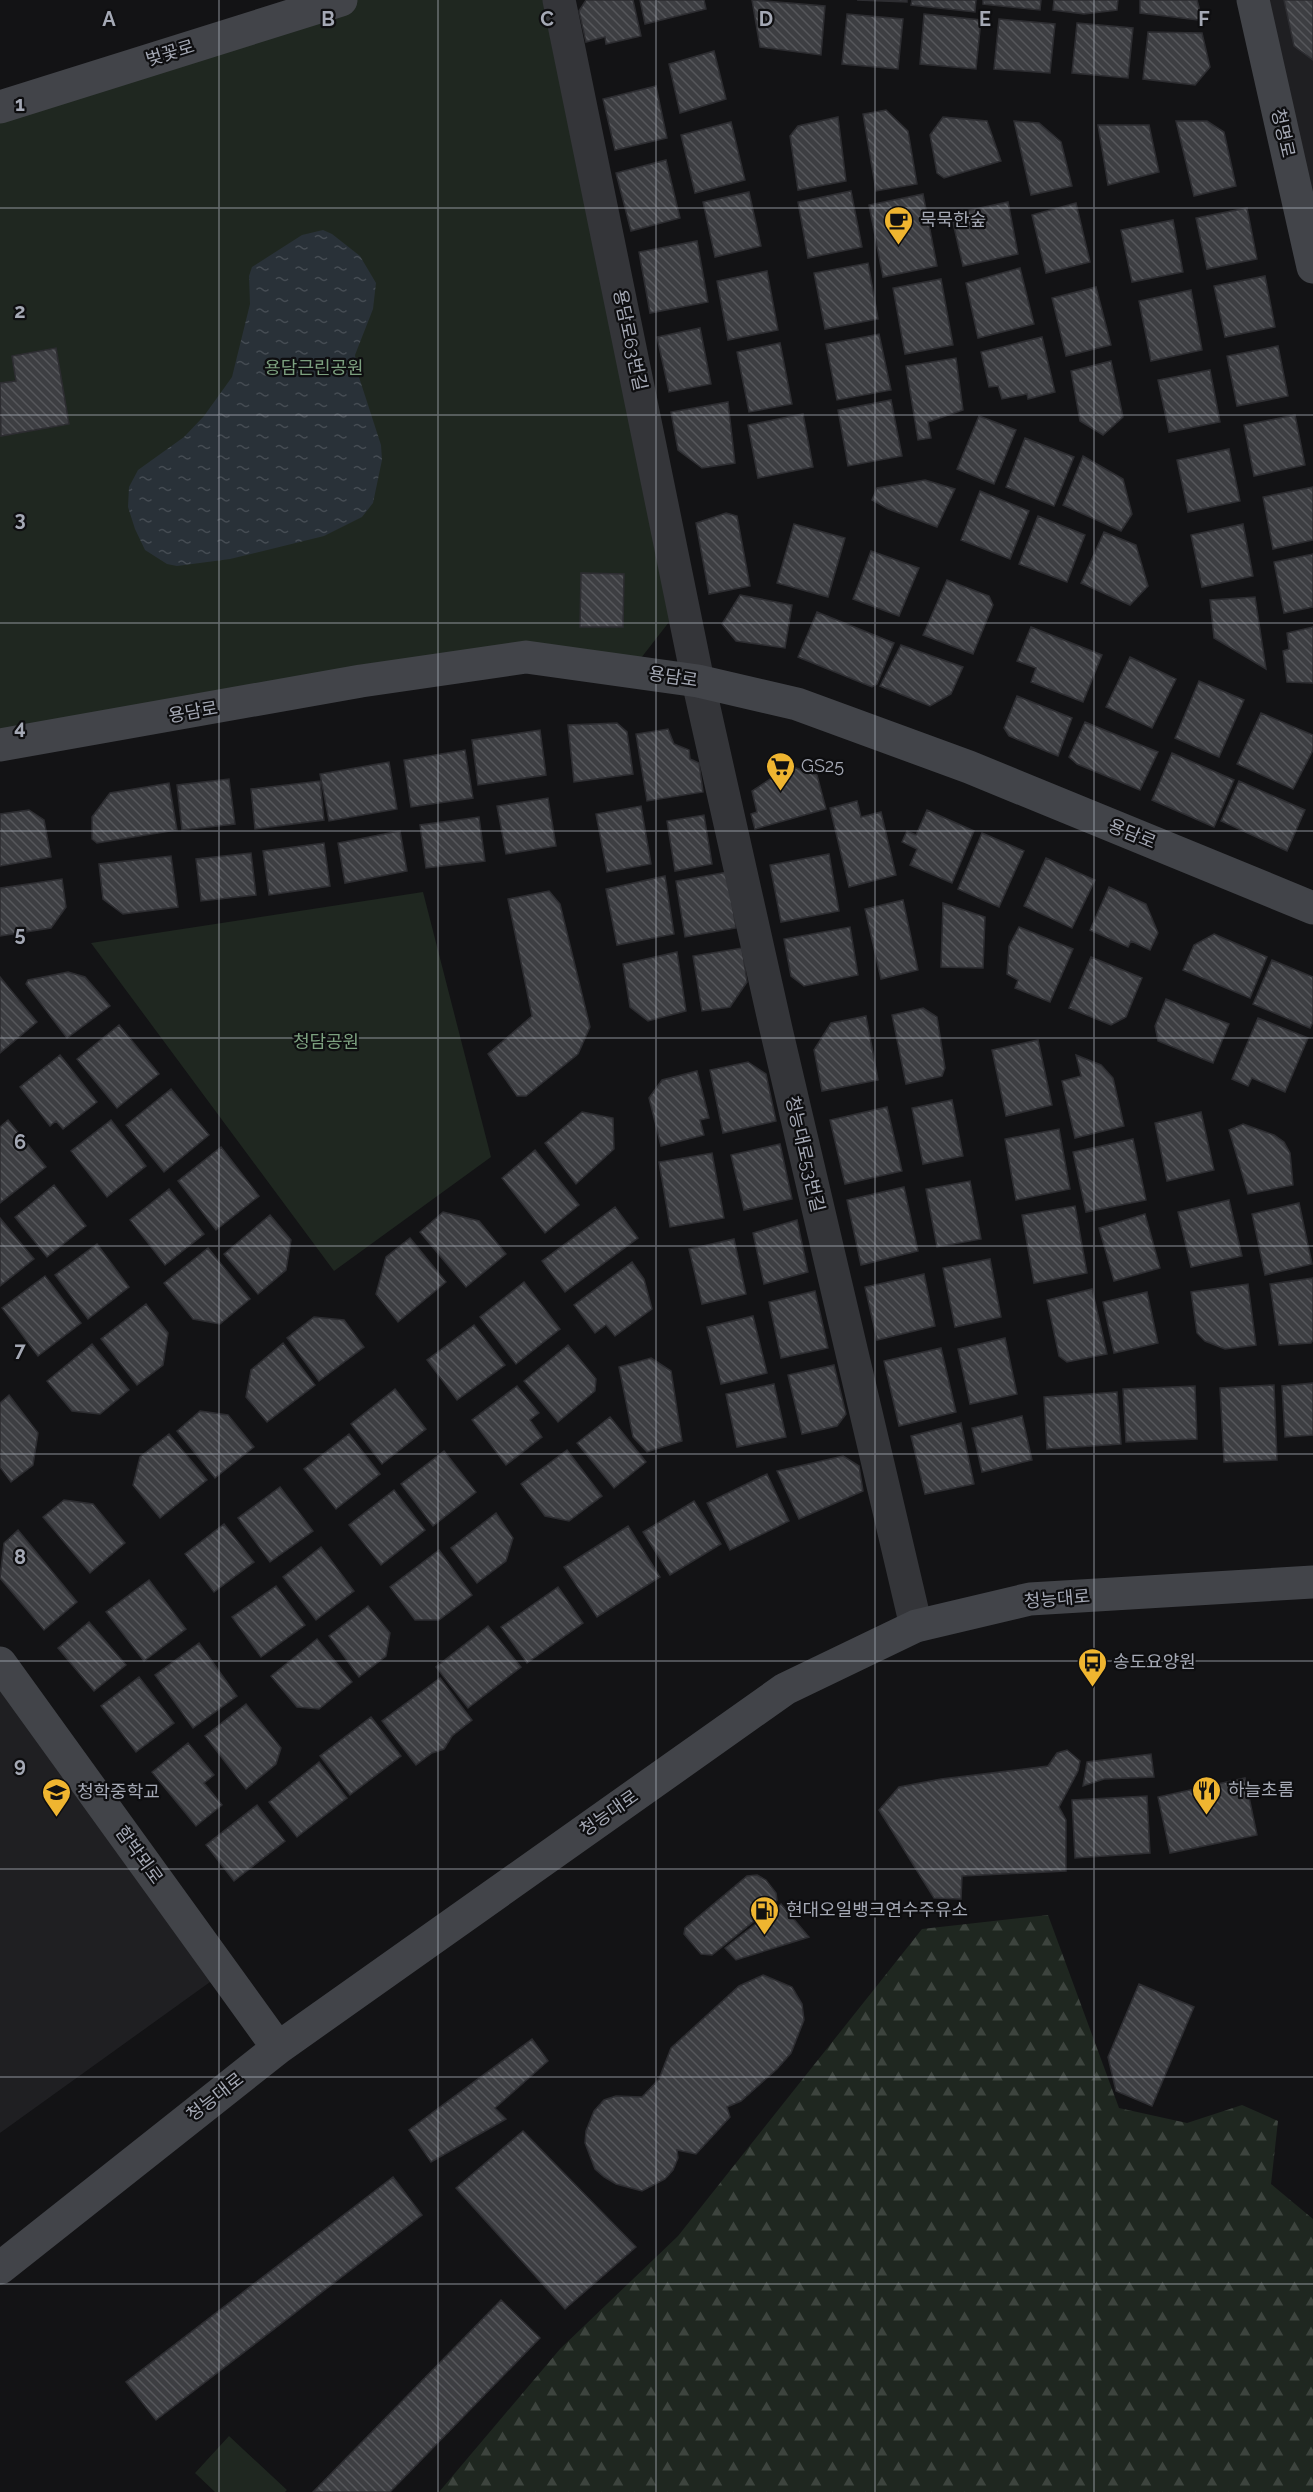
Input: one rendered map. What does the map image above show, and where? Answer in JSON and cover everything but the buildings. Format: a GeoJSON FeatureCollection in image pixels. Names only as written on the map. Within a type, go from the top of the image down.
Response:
{"type":"FeatureCollection","features":[{"type":"Feature","properties":{"kind":"main road","name":"벚꽃로"},"geometry":{"type":"LineString","coordinates":[[0,107],[341,0]]}},
{"type":"Feature","properties":{"kind":"main road","name":"청명로"},"geometry":{"type":"LineString","coordinates":[[1253,0],[1313,267]]}},
{"type":"Feature","properties":{"kind":"main road","name":"용담로"},"geometry":{"type":"LineString","coordinates":[[0,746],[361,681],[526,657],[699,681],[797,704],[969,767],[1313,908]]}},
{"type":"Feature","properties":{"kind":"main road","name":"청능대로"},"geometry":{"type":"LineString","coordinates":[[0,2268],[278,2048],[785,1689],[916,1626],[1030,1599],[1313,1582]]}},
{"type":"Feature","properties":{"kind":"main road","name":"함박뫼로"},"geometry":{"type":"LineString","coordinates":[[0,1663],[278,2048]]}},
{"type":"Feature","properties":{"kind":"street","name":"용담로63번길"},"geometry":{"type":"LineString","coordinates":[[559,0],[699,681]]}},
{"type":"Feature","properties":{"kind":"street","name":"청능대로53번길"},"geometry":{"type":"LineString","coordinates":[[699,681],[776,1029],[916,1626]]}},
{"type":"Feature","properties":{"kind":"shaded area"},"geometry":{"type":"Polygon","coordinates":[[[1252,0],[1313,0],[1313,286],[1252,0]]]}},
{"type":"Feature","properties":{"kind":"shaded area","name":"청학중학교"},"geometry":{"type":"Polygon","coordinates":[[[0,1663],[224,1972],[0,2133],[0,1663]]]}},
{"type":"Feature","properties":{"kind":"green space","name":"용담근린공원"},"geometry":{"type":"Polygon","coordinates":[[[341,0],[558,0],[683,604],[631,671],[541,659],[0,745],[0,107],[341,0]]]}},
{"type":"Feature","properties":{"kind":"green space","name":"청담공원"},"geometry":{"type":"Polygon","coordinates":[[[423,892],[491,1157],[334,1271],[91,943],[423,892]]]}},
{"type":"Feature","properties":{"kind":"green space"},"geometry":{"type":"Polygon","coordinates":[[[1048,1915],[1119,2108],[1187,2123],[1242,2105],[1278,2121],[1271,2184],[1313,2219],[1313,2492],[439,2492],[560,2349],[678,2236],[922,1929],[1048,1915]]]}},
{"type":"Feature","properties":{"kind":"green space"},"geometry":{"type":"Polygon","coordinates":[[[229,2436],[287,2490],[285,2492],[215,2492],[195,2473],[229,2436]]]}},
{"type":"Feature","properties":{"kind":"water"},"geometry":{"type":"Polygon","coordinates":[[[323,230],[332,234],[360,256],[376,283],[373,309],[355,355],[358,374],[381,445],[382,460],[373,503],[362,517],[324,536],[230,559],[177,566],[167,564],[145,550],[128,507],[129,487],[138,470],[184,437],[204,416],[232,377],[250,304],[249,276],[252,267],[302,235],[323,230]]]}},
{"type":"Feature","properties":{"kind":"place","name":"묵묵한숲"},"geometry":{"type":"Point","coordinates":[899,246]}},
{"type":"Feature","properties":{"kind":"place","name":"GS25"},"geometry":{"type":"Point","coordinates":[780,792]}},
{"type":"Feature","properties":{"kind":"place","name":"송도요양원"},"geometry":{"type":"Point","coordinates":[1092,1688]}},
{"type":"Feature","properties":{"kind":"place","name":"하늘초롬"},"geometry":{"type":"Point","coordinates":[1207,1816]}},
{"type":"Feature","properties":{"kind":"place","name":"청학중학교"},"geometry":{"type":"Point","coordinates":[56,1818]}},
{"type":"Feature","properties":{"kind":"place","name":"현대오일뱅크연수주유소"},"geometry":{"type":"Point","coordinates":[765,1936]}}]}
